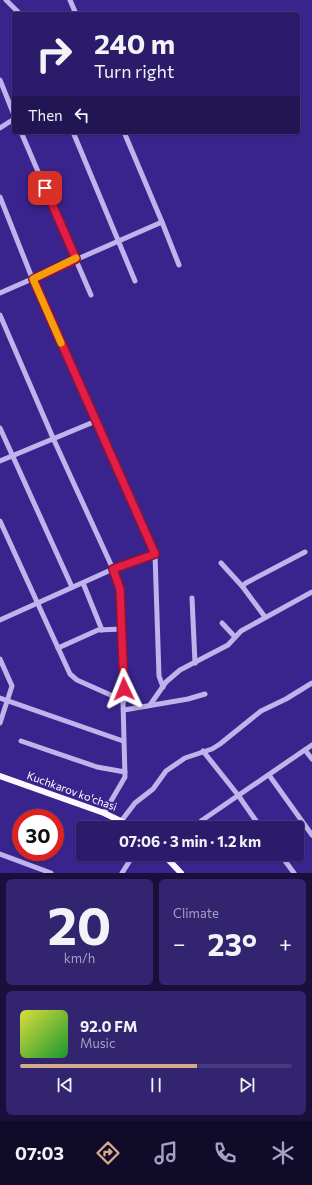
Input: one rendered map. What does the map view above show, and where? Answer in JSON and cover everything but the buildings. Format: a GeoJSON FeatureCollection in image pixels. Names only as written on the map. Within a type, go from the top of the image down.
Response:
{"type":"FeatureCollection","features":[{"type":"Feature","properties":{"kind":"main road","name":"Kuchkarov ko'chasi"},"geometry":{"type":"LineString","coordinates":[[0,776],[122,820]]}},
{"type":"Feature","properties":{"kind":"main road"},"geometry":{"type":"LineString","coordinates":[[170,861],[181,873]]}},
{"type":"Feature","properties":{"kind":"street"},"geometry":{"type":"LineString","coordinates":[[6,0],[18,12]]}},
{"type":"Feature","properties":{"kind":"street"},"geometry":{"type":"LineString","coordinates":[[70,0],[75,12]]}},
{"type":"Feature","properties":{"kind":"street"},"geometry":{"type":"LineString","coordinates":[[0,80],[12,110]]}},
{"type":"Feature","properties":{"kind":"street"},"geometry":{"type":"LineString","coordinates":[[0,128],[12,120]]}},
{"type":"Feature","properties":{"kind":"street"},"geometry":{"type":"LineString","coordinates":[[22,134],[91,295]]}},
{"type":"Feature","properties":{"kind":"street"},"geometry":{"type":"LineString","coordinates":[[74,134],[135,281]]}},
{"type":"Feature","properties":{"kind":"street"},"geometry":{"type":"LineString","coordinates":[[125,134],[179,265]]}},
{"type":"Feature","properties":{"kind":"street"},"geometry":{"type":"LineString","coordinates":[[0,197],[33,279],[155,554],[159,676],[163,687]]}},
{"type":"Feature","properties":{"kind":"street"},"geometry":{"type":"LineString","coordinates":[[0,293],[162,222]]}},
{"type":"Feature","properties":{"kind":"street"},"geometry":{"type":"LineString","coordinates":[[0,315],[53,438],[113,569],[120,589],[125,772],[124,781],[104,813]]}},
{"type":"Feature","properties":{"kind":"street"},"geometry":{"type":"LineString","coordinates":[[0,461],[96,421]]}},
{"type":"Feature","properties":{"kind":"street"},"geometry":{"type":"LineString","coordinates":[[0,428],[72,587]]}},
{"type":"Feature","properties":{"kind":"street"},"geometry":{"type":"LineString","coordinates":[[0,521],[72,677],[124,701]]}},
{"type":"Feature","properties":{"kind":"street"},"geometry":{"type":"LineString","coordinates":[[242,586],[246,582],[305,552]]}},
{"type":"Feature","properties":{"kind":"street"},"geometry":{"type":"LineString","coordinates":[[0,620],[113,569],[155,554]]}},
{"type":"Feature","properties":{"kind":"street"},"geometry":{"type":"LineString","coordinates":[[221,563],[242,586],[265,617]]}},
{"type":"Feature","properties":{"kind":"street"},"geometry":{"type":"LineString","coordinates":[[83,583],[102,630]]}},
{"type":"Feature","properties":{"kind":"street"},"geometry":{"type":"LineString","coordinates":[[150,705],[163,687],[180,670],[228,645],[241,631],[312,592]]}},
{"type":"Feature","properties":{"kind":"street"},"geometry":{"type":"LineString","coordinates":[[192,598],[195,663]]}},
{"type":"Feature","properties":{"kind":"street"},"geometry":{"type":"LineString","coordinates":[[222,623],[235,637]]}},
{"type":"Feature","properties":{"kind":"street"},"geometry":{"type":"LineString","coordinates":[[58,648],[88,634],[102,630],[122,629]]}},
{"type":"Feature","properties":{"kind":"street"},"geometry":{"type":"LineString","coordinates":[[0,659],[12,686],[0,723]]}},
{"type":"Feature","properties":{"kind":"street"},"geometry":{"type":"LineString","coordinates":[[122,820],[135,803],[153,788],[166,771],[185,758],[220,744],[261,711],[286,699],[312,683]]}},
{"type":"Feature","properties":{"kind":"street"},"geometry":{"type":"LineString","coordinates":[[124,710],[188,699],[205,694]]}},
{"type":"Feature","properties":{"kind":"street"},"geometry":{"type":"LineString","coordinates":[[0,698],[123,741]]}},
{"type":"Feature","properties":{"kind":"street"},"geometry":{"type":"LineString","coordinates":[[21,741],[102,768],[125,772]]}},
{"type":"Feature","properties":{"kind":"street"},"geometry":{"type":"LineString","coordinates":[[201,821],[312,745]]}},
{"type":"Feature","properties":{"kind":"street"},"geometry":{"type":"LineString","coordinates":[[305,750],[312,759]]}},
{"type":"Feature","properties":{"kind":"street"},"geometry":{"type":"LineString","coordinates":[[203,751],[238,795],[256,821]]}},
{"type":"Feature","properties":{"kind":"street"},"geometry":{"type":"LineString","coordinates":[[269,775],[312,835]]}},
{"type":"Feature","properties":{"kind":"street"},"geometry":{"type":"LineString","coordinates":[[0,854],[51,873]]}},
{"type":"Feature","properties":{"kind":"street"},"geometry":{"type":"LineString","coordinates":[[122,873],[130,861]]}},
{"type":"Feature","properties":{"kind":"street"},"geometry":{"type":"LineString","coordinates":[[285,861],[294,873]]}},
{"type":"Feature","properties":{"kind":"slow traffic"},"geometry":{"type":"LineString","coordinates":[[61,343],[42,303],[33,279],[76,258]]}},
{"type":"Feature","properties":{"kind":"route"},"geometry":{"type":"LineString","coordinates":[[45,188],[76,259],[33,279],[42,303],[74,369],[155,554],[113,569],[120,589],[124,689]]}}]}
